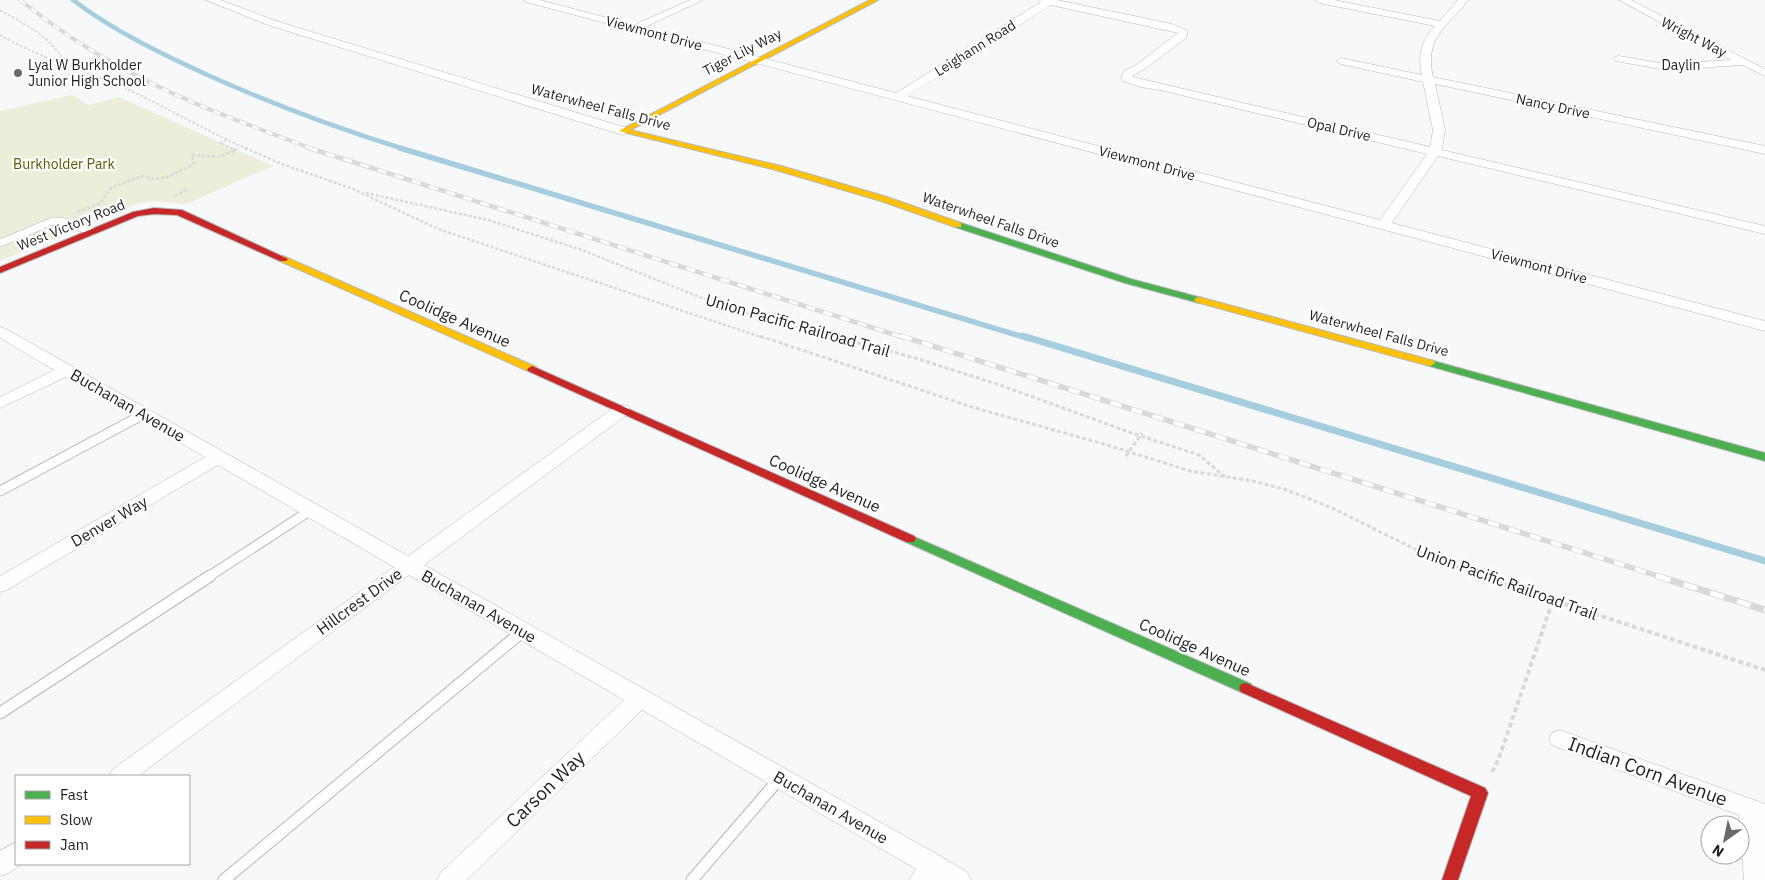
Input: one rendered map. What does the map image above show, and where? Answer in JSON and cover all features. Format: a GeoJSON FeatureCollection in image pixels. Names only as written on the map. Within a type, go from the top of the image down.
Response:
{"type":"FeatureCollection","features":[{"type":"Feature","properties":{"kind":"street","name":"Waterwheel Falls Drive"},"geometry":{"type":"LineString","coordinates":[[211,0],[272,23],[623,131],[737,157],[884,199],[1042,254],[1128,281],[1765,457]]}},
{"type":"Feature","properties":{"kind":"street","name":"Viewmont Drive"},"geometry":{"type":"LineString","coordinates":[[529,0],[1765,326]]}},
{"type":"Feature","properties":{"kind":"street"},"geometry":{"type":"LineString","coordinates":[[635,28],[698,0]]}},
{"type":"Feature","properties":{"kind":"street","name":"Tiger Lily Way"},"geometry":{"type":"LineString","coordinates":[[623,131],[875,0]]}},
{"type":"Feature","properties":{"kind":"street","name":"Leighann Road"},"geometry":{"type":"LineString","coordinates":[[898,96],[1048,0]]}},
{"type":"Feature","properties":{"kind":"street","name":"Opal Drive"},"geometry":{"type":"LineString","coordinates":[[1048,0],[1172,26],[1182,31],[1182,36],[1139,68],[1128,73],[1127,79],[1140,84],[1160,87],[1765,230]]}},
{"type":"Feature","properties":{"kind":"street"},"geometry":{"type":"LineString","coordinates":[[1319,0],[1442,24]]}},
{"type":"Feature","properties":{"kind":"street"},"geometry":{"type":"LineString","coordinates":[[1384,225],[1435,152],[1439,130],[1425,65],[1426,46],[1430,38],[1463,0]]}},
{"type":"Feature","properties":{"kind":"street","name":"Wright Way"},"geometry":{"type":"LineString","coordinates":[[1624,0],[1765,73]]}},
{"type":"Feature","properties":{"kind":"street","name":"Daylin"},"geometry":{"type":"LineString","coordinates":[[1619,59],[1666,67],[1744,62]]}},
{"type":"Feature","properties":{"kind":"street","name":"Nancy Drive"},"geometry":{"type":"LineString","coordinates":[[1341,61],[1765,150]]}},
{"type":"Feature","properties":{"kind":"street","name":"West Victory Road"},"geometry":{"type":"LineString","coordinates":[[0,270],[136,214],[154,211]]}},
{"type":"Feature","properties":{"kind":"street","name":"Coolidge Avenue"},"geometry":{"type":"LineString","coordinates":[[154,211],[179,212],[1480,793]]}},
{"type":"Feature","properties":{"kind":"street","name":"Buchanan Avenue"},"geometry":{"type":"LineString","coordinates":[[0,332],[780,778],[927,873],[958,880]]}},
{"type":"Feature","properties":{"kind":"street"},"geometry":{"type":"LineString","coordinates":[[0,403],[67,370]]}},
{"type":"Feature","properties":{"kind":"street","name":"Hillcrest Drive"},"geometry":{"type":"LineString","coordinates":[[122,775],[622,410]]}},
{"type":"Feature","properties":{"kind":"street","name":"Denver Way"},"geometry":{"type":"LineString","coordinates":[[0,585],[218,457]]}},
{"type":"Feature","properties":{"kind":"street","name":"Carson Way"},"geometry":{"type":"LineString","coordinates":[[450,880],[640,698]]}},
{"type":"Feature","properties":{"kind":"street","name":"Indian Corn Avenue"},"geometry":{"type":"LineString","coordinates":[[1560,739],[1758,811]]}},
{"type":"Feature","properties":{"kind":"street"},"geometry":{"type":"LineString","coordinates":[[1450,880],[1480,793]]}},
{"type":"Feature","properties":{"kind":"street"},"geometry":{"type":"LineString","coordinates":[[1757,880],[1758,811]]}},
{"type":"Feature","properties":{"kind":"street"},"geometry":{"type":"LineString","coordinates":[[0,865],[15,854]]}},
{"type":"Feature","properties":{"kind":"lane"},"geometry":{"type":"LineString","coordinates":[[0,243],[53,221],[59,221],[92,232]]}},
{"type":"Feature","properties":{"kind":"lane"},"geometry":{"type":"LineString","coordinates":[[0,491],[144,414]]}},
{"type":"Feature","properties":{"kind":"lane"},"geometry":{"type":"LineString","coordinates":[[0,713],[312,510]]}},
{"type":"Feature","properties":{"kind":"lane"},"geometry":{"type":"LineString","coordinates":[[224,880],[523,631]]}},
{"type":"Feature","properties":{"kind":"lane"},"geometry":{"type":"LineString","coordinates":[[692,880],[780,778]]}},
{"type":"Feature","properties":{"kind":"path"},"geometry":{"type":"LineString","coordinates":[[0,10],[24,24],[56,47],[63,59],[60,61]]}},
{"type":"Feature","properties":{"kind":"path","name":"Union Pacific Railroad Trail"},"geometry":{"type":"LineString","coordinates":[[0,35],[22,48],[60,61],[129,90],[168,112],[227,140],[282,164],[361,193],[438,229],[909,387],[1190,471],[1288,490],[1332,508],[1426,555],[1469,572],[1765,670]]}},
{"type":"Feature","properties":{"kind":"path"},"geometry":{"type":"LineString","coordinates":[[59,221],[100,203],[111,188],[141,176],[154,180],[165,178],[192,165],[194,163],[191,156],[220,157],[236,150],[220,143],[227,140]]}},
{"type":"Feature","properties":{"kind":"path"},"geometry":{"type":"LineString","coordinates":[[165,178],[171,181]]}},
{"type":"Feature","properties":{"kind":"path"},"geometry":{"type":"LineString","coordinates":[[171,200],[188,189]]}},
{"type":"Feature","properties":{"kind":"path","name":"Union Pacific Railroad Trail"},"geometry":{"type":"LineString","coordinates":[[361,193],[488,220],[582,250],[720,304],[762,318],[915,358],[991,382],[1199,455],[1226,477]]}},
{"type":"Feature","properties":{"kind":"path"},"geometry":{"type":"LineString","coordinates":[[1126,456],[1141,435]]}},
{"type":"Feature","properties":{"kind":"path"},"geometry":{"type":"LineString","coordinates":[[1480,793],[1499,758],[1553,600]]}},
{"type":"Feature","properties":{"kind":"green space","name":"Burkholder Park"},"geometry":{"type":"Polygon","coordinates":[[[72,95],[89,105],[119,97],[273,166],[186,204],[155,201],[135,204],[0,261],[0,111],[72,95]]]}},
{"type":"Feature","properties":{"kind":"waterway"},"geometry":{"type":"LineString","coordinates":[[73,0],[123,33],[212,77],[307,116],[404,149]]}},
{"type":"Feature","properties":{"kind":"waterway"},"geometry":{"type":"LineString","coordinates":[[400,148],[1027,338]]}},
{"type":"Feature","properties":{"kind":"waterway"},"geometry":{"type":"LineString","coordinates":[[1023,336],[1765,561]]}},
{"type":"Feature","properties":{"kind":"railway"},"geometry":{"type":"LineString","coordinates":[[20,0],[82,44],[144,80],[228,117],[313,149]]}},
{"type":"Feature","properties":{"kind":"railway"},"geometry":{"type":"LineString","coordinates":[[309,148],[905,338]]}},
{"type":"Feature","properties":{"kind":"railway"},"geometry":{"type":"LineString","coordinates":[[901,336],[1661,577]]}},
{"type":"Feature","properties":{"kind":"railway"},"geometry":{"type":"LineString","coordinates":[[1657,576],[1765,610]]}},
{"type":"Feature","properties":{"kind":"traffic: fast"},"geometry":{"type":"LineString","coordinates":[[958,225],[1128,281],[1199,300]]}},
{"type":"Feature","properties":{"kind":"traffic: fast"},"geometry":{"type":"LineString","coordinates":[[1430,363],[1765,457]]}},
{"type":"Feature","properties":{"kind":"traffic: fast"},"geometry":{"type":"LineString","coordinates":[[910,539],[1246,688]]}},
{"type":"Feature","properties":{"kind":"traffic: slow"},"geometry":{"type":"LineString","coordinates":[[623,131],[875,0]]}},
{"type":"Feature","properties":{"kind":"traffic: slow"},"geometry":{"type":"LineString","coordinates":[[623,131],[778,168],[884,199],[958,225]]}},
{"type":"Feature","properties":{"kind":"traffic: slow"},"geometry":{"type":"LineString","coordinates":[[283,259],[532,369]]}},
{"type":"Feature","properties":{"kind":"traffic: slow"},"geometry":{"type":"LineString","coordinates":[[1199,300],[1430,363]]}},
{"type":"Feature","properties":{"kind":"traffic: jam"},"geometry":{"type":"LineString","coordinates":[[0,270],[136,214],[154,211],[179,212],[283,259]]}},
{"type":"Feature","properties":{"kind":"traffic: jam"},"geometry":{"type":"LineString","coordinates":[[532,369],[910,539]]}},
{"type":"Feature","properties":{"kind":"traffic: jam"},"geometry":{"type":"LineString","coordinates":[[1246,688],[1480,793],[1450,880]]}},
{"type":"Feature","properties":{"kind":"place","name":"Lyal W Burkholder Junior High School"},"geometry":{"type":"Point","coordinates":[18,73]}}]}
